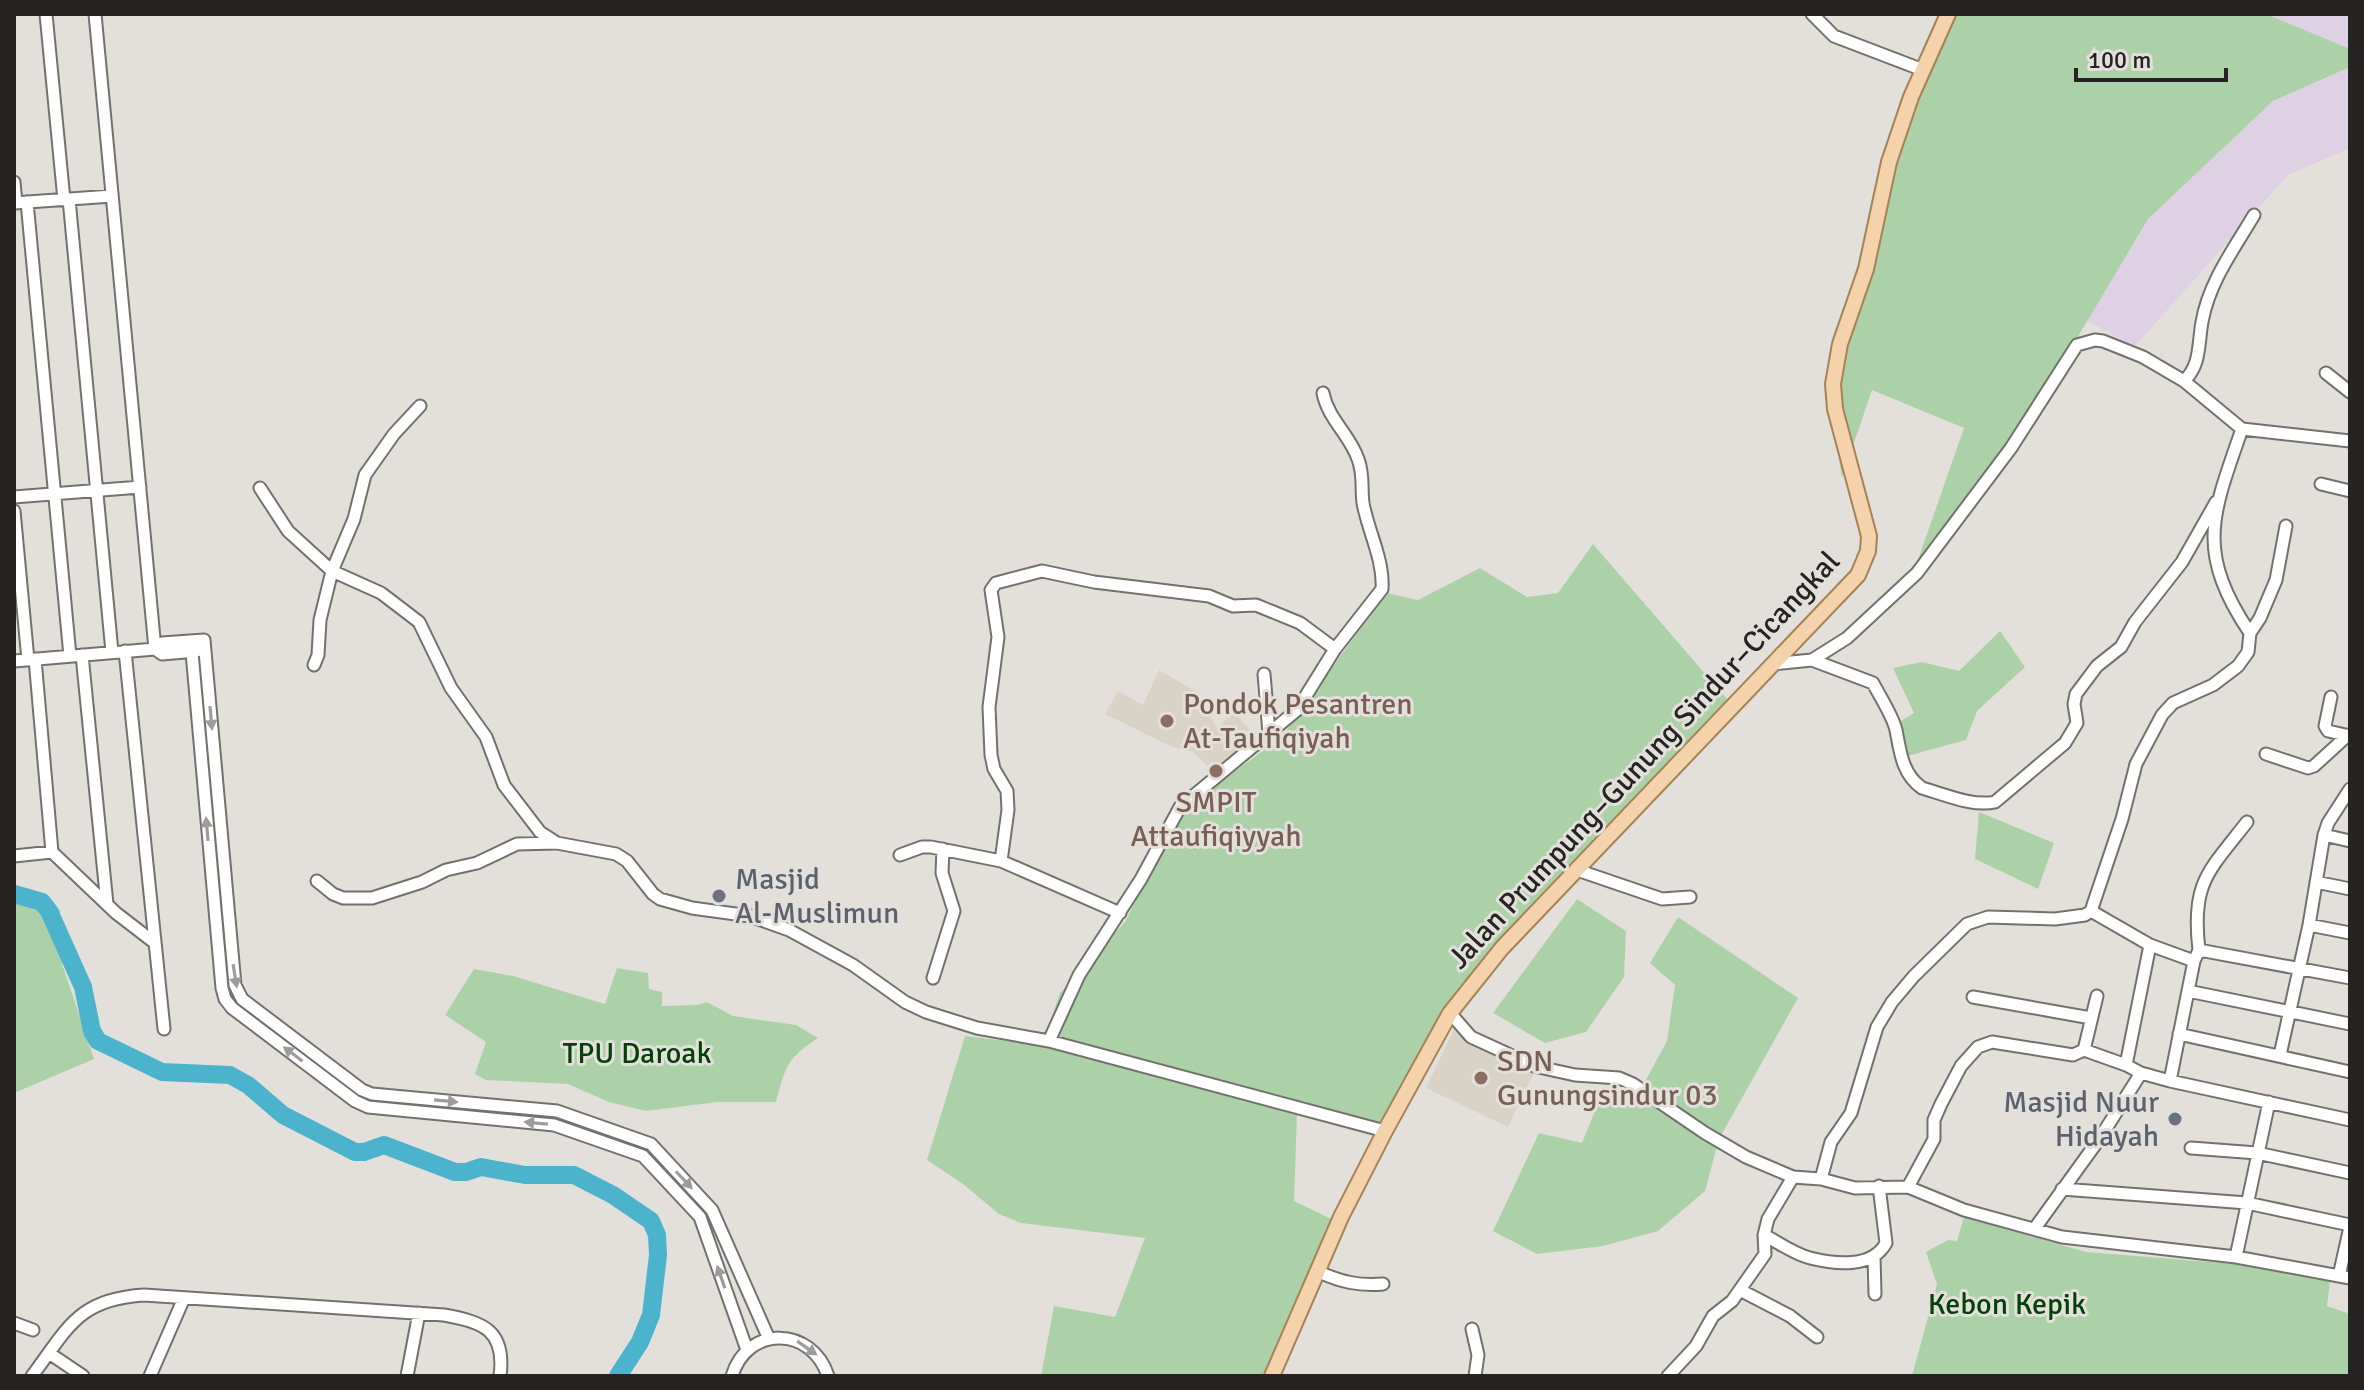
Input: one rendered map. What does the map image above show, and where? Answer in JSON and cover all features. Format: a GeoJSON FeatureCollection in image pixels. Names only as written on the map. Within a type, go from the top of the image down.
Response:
{"type":"FeatureCollection","features":[{"type":"Feature","properties":{"kind":"main road","name":"Jalan Prumpung–Gunung Sindur–Cicangkal"},"geometry":{"type":"LineString","coordinates":[[1272,1376],[1341,1217],[1450,1013],[1492,959],[1772,664],[1848,589],[1858,575],[1868,551],[1865,515],[1835,409],[1833,384],[1840,344],[1866,269],[1889,162],[1923,70],[1948,14]]}},
{"type":"Feature","properties":{"kind":"street"},"geometry":{"type":"LineString","coordinates":[[46,14],[112,652]]}},
{"type":"Feature","properties":{"kind":"street"},"geometry":{"type":"LineString","coordinates":[[95,14],[155,649]]}},
{"type":"Feature","properties":{"kind":"street"},"geometry":{"type":"LineString","coordinates":[[1812,14],[1834,36],[1923,70]]}},
{"type":"Feature","properties":{"kind":"street"},"geometry":{"type":"LineString","coordinates":[[14,182],[107,904]]}},
{"type":"Feature","properties":{"kind":"street"},"geometry":{"type":"LineString","coordinates":[[19,203],[112,196]]}},
{"type":"Feature","properties":{"kind":"street"},"geometry":{"type":"LineString","coordinates":[[2184,381],[2197,361],[2202,320],[2213,285],[2254,215]]}},
{"type":"Feature","properties":{"kind":"street"},"geometry":{"type":"LineString","coordinates":[[1812,660],[1847,638],[1917,573],[2011,448],[2077,345],[2103,341],[2143,357],[2184,381],[2242,429],[2350,441]]}},
{"type":"Feature","properties":{"kind":"street"},"geometry":{"type":"LineString","coordinates":[[2326,373],[2350,392]]}},
{"type":"Feature","properties":{"kind":"street"},"geometry":{"type":"LineString","coordinates":[[1049,1041],[1079,975],[1120,913],[1180,807],[1297,710],[1335,649],[1382,589],[1383,577],[1366,513],[1358,458],[1326,407],[1323,393]]}},
{"type":"Feature","properties":{"kind":"street"},"geometry":{"type":"LineString","coordinates":[[314,665],[318,655],[320,620],[332,571],[354,519],[365,475],[394,434],[420,406]]}},
{"type":"Feature","properties":{"kind":"street"},"geometry":{"type":"LineString","coordinates":[[1772,664],[1812,660],[1873,683],[1896,728],[1903,765],[1916,784],[1966,800],[1995,802],[2010,792],[2074,731],[2077,723],[2076,694],[2097,666],[2121,647],[2135,622],[2182,562],[2216,502],[2242,429]]}},
{"type":"Feature","properties":{"kind":"street"},"geometry":{"type":"LineString","coordinates":[[2321,484],[2350,491]]}},
{"type":"Feature","properties":{"kind":"street"},"geometry":{"type":"LineString","coordinates":[[14,497],[140,487]]}},
{"type":"Feature","properties":{"kind":"street"},"geometry":{"type":"LineString","coordinates":[[260,488],[288,531],[332,571],[381,593],[419,622],[451,688],[486,737],[504,785],[540,832],[557,843]]}},
{"type":"Feature","properties":{"kind":"street"},"geometry":{"type":"LineString","coordinates":[[2216,502],[2212,533],[2219,570],[2226,594],[2250,633]]}},
{"type":"Feature","properties":{"kind":"street"},"geometry":{"type":"LineString","coordinates":[[14,511],[52,852],[107,904],[155,943]]}},
{"type":"Feature","properties":{"kind":"street"},"geometry":{"type":"LineString","coordinates":[[1821,1179],[1831,1142],[1851,1113],[1877,1027],[1892,1002],[1967,924],[1988,917],[2055,919],[2085,915],[2091,911],[2122,819],[2136,764],[2162,715],[2173,703],[2213,685],[2238,666],[2248,652],[2250,633],[2276,580],[2286,526]]}},
{"type":"Feature","properties":{"kind":"street"},"geometry":{"type":"LineString","coordinates":[[1001,861],[1008,810],[1007,791],[994,769],[989,707],[998,637],[991,590],[996,583],[1042,571],[1094,582],[1209,596],[1233,606],[1256,605],[1300,623],[1335,649]]}},
{"type":"Feature","properties":{"kind":"street"},"geometry":{"type":"LineString","coordinates":[[191,646],[222,988],[232,1008],[355,1101],[368,1107],[554,1125],[643,1156],[700,1217],[747,1350]]}},
{"type":"Feature","properties":{"kind":"street"},"geometry":{"type":"LineString","coordinates":[[14,661],[155,649],[162,654],[191,646],[205,650],[235,985],[242,999],[362,1090],[372,1094],[557,1111],[651,1144],[712,1210],[769,1339]]}},
{"type":"Feature","properties":{"kind":"street"},"geometry":{"type":"LineString","coordinates":[[125,651],[164,1029]]}},
{"type":"Feature","properties":{"kind":"street"},"geometry":{"type":"LineString","coordinates":[[1264,674],[1269,733]]}},
{"type":"Feature","properties":{"kind":"street"},"geometry":{"type":"LineString","coordinates":[[2331,697],[2325,726],[2328,731],[2349,735]]}},
{"type":"Feature","properties":{"kind":"street"},"geometry":{"type":"LineString","coordinates":[[2266,754],[2308,768],[2349,735]]}},
{"type":"Feature","properties":{"kind":"street"},"geometry":{"type":"LineString","coordinates":[[2280,1055],[2309,925],[2324,835],[2328,823],[2348,793]]}},
{"type":"Feature","properties":{"kind":"street"},"geometry":{"type":"LineString","coordinates":[[2170,1081],[2197,955],[2199,891],[2218,859],[2247,822]]}},
{"type":"Feature","properties":{"kind":"street"},"geometry":{"type":"LineString","coordinates":[[2324,835],[2350,841]]}},
{"type":"Feature","properties":{"kind":"street"},"geometry":{"type":"LineString","coordinates":[[317,881],[343,898],[372,898],[422,882],[446,870],[477,863],[517,844],[557,843],[616,854],[627,861],[660,899],[692,908],[750,916],[789,930],[853,965],[905,1002],[926,1012],[977,1028],[1049,1041],[1385,1131]]}},
{"type":"Feature","properties":{"kind":"street"},"geometry":{"type":"LineString","coordinates":[[900,855],[922,847],[1001,861],[1120,913]]}},
{"type":"Feature","properties":{"kind":"street"},"geometry":{"type":"LineString","coordinates":[[933,978],[954,911],[942,873],[943,849]]}},
{"type":"Feature","properties":{"kind":"street"},"geometry":{"type":"LineString","coordinates":[[14,856],[52,852]]}},
{"type":"Feature","properties":{"kind":"street"},"geometry":{"type":"LineString","coordinates":[[1577,870],[1662,899],[1690,897]]}},
{"type":"Feature","properties":{"kind":"street"},"geometry":{"type":"LineString","coordinates":[[2316,882],[2350,889]]}},
{"type":"Feature","properties":{"kind":"street"},"geometry":{"type":"LineString","coordinates":[[2091,911],[2150,945],[2350,978]]}},
{"type":"Feature","properties":{"kind":"street"},"geometry":{"type":"LineString","coordinates":[[2309,925],[2350,933]]}},
{"type":"Feature","properties":{"kind":"street"},"geometry":{"type":"LineString","coordinates":[[2126,1065],[2150,945]]}},
{"type":"Feature","properties":{"kind":"street"},"geometry":{"type":"LineString","coordinates":[[2188,991],[2350,1024]]}},
{"type":"Feature","properties":{"kind":"street"},"geometry":{"type":"LineString","coordinates":[[2084,1050],[2097,996]]}},
{"type":"Feature","properties":{"kind":"street"},"geometry":{"type":"LineString","coordinates":[[1973,997],[2091,1018]]}},
{"type":"Feature","properties":{"kind":"street"},"geometry":{"type":"LineString","coordinates":[[1450,1013],[1471,1037],[1534,1066],[1575,1075],[1619,1078],[1633,1084],[1746,1157],[1793,1177],[1821,1179],[1855,1188],[1908,1187],[1964,1210],[2062,1237],[2236,1257],[2344,1277],[2350,1226],[2247,1203],[2062,1189]]}},
{"type":"Feature","properties":{"kind":"street"},"geometry":{"type":"LineString","coordinates":[[2179,1034],[2350,1072]]}},
{"type":"Feature","properties":{"kind":"street"},"geometry":{"type":"LineString","coordinates":[[1908,1187],[1934,1139],[1934,1120],[1961,1066],[1978,1047],[1992,1042],[2073,1055],[2084,1050],[2170,1081],[2350,1120]]}},
{"type":"Feature","properties":{"kind":"street"},"geometry":{"type":"LineString","coordinates":[[2035,1228],[2100,1138],[2141,1073]]}},
{"type":"Feature","properties":{"kind":"street"},"geometry":{"type":"LineString","coordinates":[[2236,1257],[2269,1102]]}},
{"type":"Feature","properties":{"kind":"street"},"geometry":{"type":"LineString","coordinates":[[2191,1148],[2257,1153],[2350,1173]]}},
{"type":"Feature","properties":{"kind":"street"},"geometry":{"type":"LineString","coordinates":[[1668,1376],[1696,1346],[1713,1316],[1732,1301],[1765,1254],[1764,1235],[1768,1219],[1793,1177]]}},
{"type":"Feature","properties":{"kind":"street"},"geometry":{"type":"LineString","coordinates":[[1764,1235],[1808,1257],[1856,1263],[1874,1256],[1886,1243],[1879,1186]]}},
{"type":"Feature","properties":{"kind":"street"},"geometry":{"type":"LineString","coordinates":[[1874,1256],[1875,1294]]}},
{"type":"Feature","properties":{"kind":"street"},"geometry":{"type":"LineString","coordinates":[[1319,1272],[1360,1286],[1383,1284]]}},
{"type":"Feature","properties":{"kind":"street"},"geometry":{"type":"LineString","coordinates":[[1740,1290],[1790,1316],[1817,1337]]}},
{"type":"Feature","properties":{"kind":"street"},"geometry":{"type":"LineString","coordinates":[[32,1376],[73,1320],[106,1301],[144,1295],[470,1319],[488,1328],[499,1348],[500,1376]]}},
{"type":"Feature","properties":{"kind":"street"},"geometry":{"type":"LineString","coordinates":[[150,1376],[184,1298]]}},
{"type":"Feature","properties":{"kind":"street"},"geometry":{"type":"LineString","coordinates":[[407,1376],[419,1313]]}},
{"type":"Feature","properties":{"kind":"street"},"geometry":{"type":"LineString","coordinates":[[14,1323],[33,1330]]}},
{"type":"Feature","properties":{"kind":"street"},"geometry":{"type":"LineString","coordinates":[[1472,1329],[1478,1355],[1475,1376]]}},
{"type":"Feature","properties":{"kind":"street"},"geometry":{"type":"LineString","coordinates":[[732,1376],[747,1350],[769,1339],[793,1339],[804,1344],[816,1353],[828,1376]]}},
{"type":"Feature","properties":{"kind":"street"},"geometry":{"type":"LineString","coordinates":[[49,1353],[83,1376]]}},
{"type":"Feature","properties":{"kind":"shaded area"},"geometry":{"type":"Polygon","coordinates":[[[2266,14],[2350,14],[2350,49],[2266,14]]]}},
{"type":"Feature","properties":{"kind":"shaded area"},"geometry":{"type":"Polygon","coordinates":[[[2350,67],[2350,148],[2288,175],[2134,347],[2086,320],[2148,219],[2273,101],[2350,67]]]}},
{"type":"Feature","properties":{"kind":"shaded area","name":"Pondok Pesantren At-Taufiqiyah"},"geometry":{"type":"Polygon","coordinates":[[[1159,670],[1199,693],[1217,728],[1234,712],[1257,738],[1215,773],[1192,751],[1172,747],[1105,714],[1118,691],[1143,705],[1159,670]]]}},
{"type":"Feature","properties":{"kind":"shaded area","name":"SDN Gunungsindur 03"},"geometry":{"type":"Polygon","coordinates":[[[1454,1029],[1536,1068],[1508,1127],[1426,1088],[1454,1029]]]}},
{"type":"Feature","properties":{"kind":"green space"},"geometry":{"type":"Polygon","coordinates":[[[1947,14],[2266,14],[2350,49],[2350,67],[2273,101],[2148,219],[2036,407],[1913,574],[1964,428],[1872,390],[1842,478],[1831,412],[1836,337],[1903,128],[1947,14]]]}},
{"type":"Feature","properties":{"kind":"green space"},"geometry":{"type":"Polygon","coordinates":[[[1593,544],[1733,706],[1456,1005],[1384,1137],[1297,1114],[1294,1201],[1340,1223],[1270,1376],[1041,1376],[1054,1306],[1115,1317],[1145,1238],[1021,1223],[999,1214],[963,1184],[927,1160],[965,1036],[1042,1045],[1060,993],[1125,922],[1182,809],[1281,738],[1386,593],[1418,600],[1480,568],[1527,597],[1558,593],[1593,544]]]}},
{"type":"Feature","properties":{"kind":"green space"},"geometry":{"type":"Polygon","coordinates":[[[2000,631],[2025,667],[1977,711],[1966,740],[1900,758],[1896,724],[1914,713],[1893,668],[1922,662],[1959,671],[2000,631]]]}},
{"type":"Feature","properties":{"kind":"green space"},"geometry":{"type":"Polygon","coordinates":[[[1979,812],[2054,843],[2038,889],[1975,859],[1979,812]]]}},
{"type":"Feature","properties":{"kind":"green space"},"geometry":{"type":"Polygon","coordinates":[[[14,891],[60,909],[62,964],[94,1059],[14,1093],[14,891]]]}},
{"type":"Feature","properties":{"kind":"green space"},"geometry":{"type":"Polygon","coordinates":[[[1577,899],[1626,931],[1624,977],[1586,1032],[1545,1043],[1493,1013],[1577,899]]]}},
{"type":"Feature","properties":{"kind":"green space"},"geometry":{"type":"Polygon","coordinates":[[[1678,917],[1798,998],[1719,1139],[1705,1191],[1658,1231],[1603,1246],[1537,1254],[1493,1231],[1539,1133],[1582,1143],[1597,1106],[1634,1102],[1667,1041],[1675,985],[1650,963],[1678,917]]]}},
{"type":"Feature","properties":{"kind":"green space","name":"TPU Daroak"},"geometry":{"type":"Polygon","coordinates":[[[617,968],[648,973],[649,989],[662,992],[662,1006],[707,1002],[733,1016],[796,1025],[818,1038],[789,1064],[776,1102],[717,1102],[646,1111],[609,1102],[568,1084],[486,1080],[475,1074],[486,1042],[445,1015],[474,969],[513,976],[605,1004],[617,968]]]}},
{"type":"Feature","properties":{"kind":"green space","name":"Kebon Kepik"},"geometry":{"type":"Polygon","coordinates":[[[1964,1217],[2086,1252],[2235,1264],[2330,1281],[2327,1306],[2350,1314],[2350,1376],[1912,1376],[1937,1284],[1926,1252],[1948,1240],[1957,1241],[1964,1217]]]}},
{"type":"Feature","properties":{"kind":"waterway"},"geometry":{"type":"LineString","coordinates":[[14,894],[42,902],[49,911],[83,987],[92,1031],[98,1041],[162,1072],[230,1075],[248,1085],[283,1115],[355,1152],[384,1145],[455,1172],[481,1167],[525,1175],[574,1175],[613,1195],[651,1221],[657,1235],[658,1255],[651,1315],[640,1342],[618,1376]]}},
{"type":"Feature","properties":{"kind":"place","name":"Pondok Pesantren At-Taufiqiyah"},"geometry":{"type":"Point","coordinates":[1167,721]}},
{"type":"Feature","properties":{"kind":"place","name":"SMPIT Attaufiqiyyah"},"geometry":{"type":"Point","coordinates":[1216,771]}},
{"type":"Feature","properties":{"kind":"place","name":"Masjid Al-Muslimun"},"geometry":{"type":"Point","coordinates":[719,896]}},
{"type":"Feature","properties":{"kind":"place","name":"SDN Gunungsindur 03"},"geometry":{"type":"Point","coordinates":[1481,1078]}},
{"type":"Feature","properties":{"kind":"place","name":"Masjid Nuur Hidayah"},"geometry":{"type":"Point","coordinates":[2175,1119]}}]}
